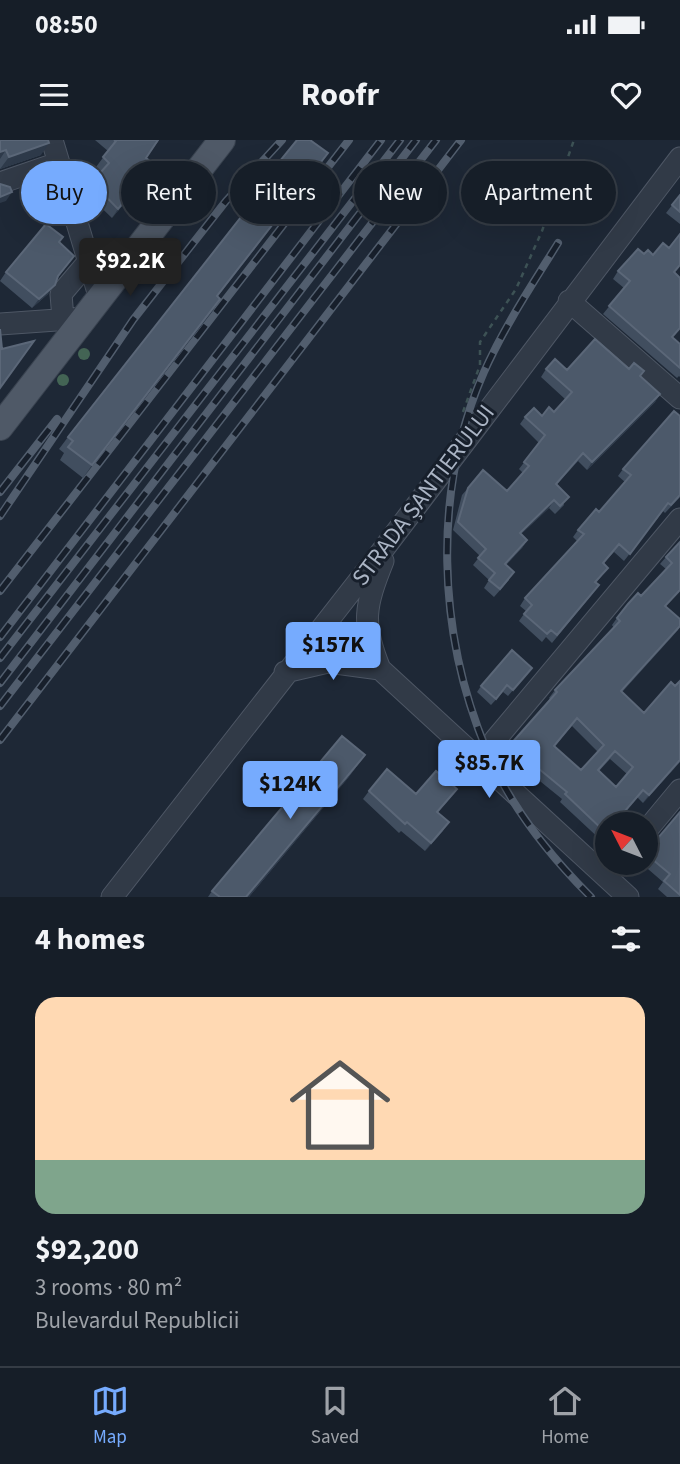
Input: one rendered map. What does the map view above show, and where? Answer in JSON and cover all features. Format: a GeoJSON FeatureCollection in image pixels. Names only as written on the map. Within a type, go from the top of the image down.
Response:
{"type":"FeatureCollection","features":[{"type":"Feature","properties":{"kind":"main road"},"geometry":{"type":"LineString","coordinates":[[0,427],[83,312],[222,140]]}},
{"type":"Feature","properties":{"kind":"street"},"geometry":{"type":"LineString","coordinates":[[52,140],[57,161]]}},
{"type":"Feature","properties":{"kind":"street","name":"STRADA ȘANTIERULUI"},"geometry":{"type":"LineString","coordinates":[[112,897],[393,537],[569,301],[680,158]]}},
{"type":"Feature","properties":{"kind":"street"},"geometry":{"type":"LineString","coordinates":[[0,183],[21,176]]}},
{"type":"Feature","properties":{"kind":"street"},"geometry":{"type":"LineString","coordinates":[[77,224],[89,261],[83,312]]}},
{"type":"Feature","properties":{"kind":"street"},"geometry":{"type":"LineString","coordinates":[[83,312],[61,294],[89,261]]}},
{"type":"Feature","properties":{"kind":"street"},"geometry":{"type":"LineString","coordinates":[[569,301],[680,398]]}},
{"type":"Feature","properties":{"kind":"street"},"geometry":{"type":"LineString","coordinates":[[0,324],[83,312]]}},
{"type":"Feature","properties":{"kind":"street"},"geometry":{"type":"LineString","coordinates":[[480,763],[495,740],[680,519]]}},
{"type":"Feature","properties":{"kind":"street"},"geometry":{"type":"LineString","coordinates":[[393,537],[366,611],[366,624],[380,669],[480,763],[595,856]]}},
{"type":"Feature","properties":{"kind":"street"},"geometry":{"type":"LineString","coordinates":[[285,672],[328,662],[380,669]]}},
{"type":"Feature","properties":{"kind":"street"},"geometry":{"type":"LineString","coordinates":[[658,817],[680,790]]}},
{"type":"Feature","properties":{"kind":"street"},"geometry":{"type":"LineString","coordinates":[[615,875],[628,897]]}},
{"type":"Feature","properties":{"kind":"path"},"geometry":{"type":"LineString","coordinates":[[461,419],[480,365],[480,342],[516,289],[550,209],[574,140]]}},
{"type":"Feature","properties":{"kind":"building"},"geometry":{"type":"Polygon","coordinates":[[[0,140],[48,140],[49,143],[9,157],[6,150],[0,152],[0,140]]]}},
{"type":"Feature","properties":{"kind":"building"},"geometry":{"type":"Polygon","coordinates":[[[114,140],[158,140],[146,158],[150,161],[121,161],[121,205],[118,209],[107,198],[109,163],[103,157],[116,141],[114,140]]]}},
{"type":"Feature","properties":{"kind":"building"},"geometry":{"type":"Polygon","coordinates":[[[297,140],[310,140],[328,153],[322,161],[280,161],[297,140]]]}},
{"type":"Feature","properties":{"kind":"building"},"geometry":{"type":"Polygon","coordinates":[[[0,184],[10,187],[12,192],[0,197],[0,184]]]}},
{"type":"Feature","properties":{"kind":"building"},"geometry":{"type":"Polygon","coordinates":[[[680,195],[680,212],[672,205],[680,195]]]}},
{"type":"Feature","properties":{"kind":"building"},"geometry":{"type":"Polygon","coordinates":[[[46,224],[63,237],[59,242],[74,256],[58,276],[55,285],[39,299],[6,272],[46,224]]]}},
{"type":"Feature","properties":{"kind":"building"},"geometry":{"type":"Polygon","coordinates":[[[236,224],[273,224],[217,296],[220,299],[92,465],[68,447],[73,441],[68,437],[236,224]]]}},
{"type":"Feature","properties":{"kind":"building"},"geometry":{"type":"Polygon","coordinates":[[[680,234],[680,265],[674,272],[680,278],[680,328],[672,337],[680,344],[680,368],[609,306],[630,281],[618,271],[638,249],[644,254],[648,250],[653,255],[663,243],[669,248],[680,234]]]}},
{"type":"Feature","properties":{"kind":"building"},"geometry":{"type":"Polygon","coordinates":[[[0,329],[2,349],[34,341],[0,388],[0,329]]]}},
{"type":"Feature","properties":{"kind":"building"},"geometry":{"type":"Polygon","coordinates":[[[595,339],[629,369],[634,363],[644,371],[640,376],[660,394],[592,462],[583,453],[556,484],[569,497],[560,506],[554,500],[520,533],[527,540],[505,564],[514,572],[500,589],[489,580],[495,573],[478,558],[486,549],[458,522],[468,488],[483,470],[507,491],[529,466],[524,462],[545,435],[525,417],[534,408],[542,416],[549,407],[554,412],[572,392],[546,369],[555,359],[567,370],[595,339]]]}},
{"type":"Feature","properties":{"kind":"building"},"geometry":{"type":"Polygon","coordinates":[[[674,411],[680,416],[680,495],[671,505],[668,503],[630,554],[619,544],[603,563],[608,568],[595,582],[599,585],[557,635],[551,630],[547,634],[524,614],[532,605],[525,598],[584,534],[578,530],[596,509],[599,512],[631,475],[623,469],[674,411]]]}},
{"type":"Feature","properties":{"kind":"building"},"geometry":{"type":"Polygon","coordinates":[[[680,542],[680,590],[665,606],[680,619],[680,626],[621,691],[644,713],[671,682],[675,686],[680,681],[680,760],[649,795],[643,790],[626,812],[595,812],[595,823],[565,794],[567,792],[510,745],[557,692],[555,690],[620,621],[617,618],[628,604],[638,593],[641,596],[672,563],[666,557],[680,542]],[[577,718],[554,746],[581,770],[604,745],[577,718]],[[615,751],[598,770],[616,787],[633,767],[615,751]]]}},
{"type":"Feature","properties":{"kind":"building"},"geometry":{"type":"Polygon","coordinates":[[[512,650],[532,668],[513,690],[507,685],[496,699],[481,686],[512,650]]]}},
{"type":"Feature","properties":{"kind":"building"},"geometry":{"type":"Polygon","coordinates":[[[342,736],[365,755],[246,897],[220,897],[212,891],[342,736]]]}},
{"type":"Feature","properties":{"kind":"building"},"geometry":{"type":"Polygon","coordinates":[[[387,769],[416,794],[436,771],[457,789],[437,812],[449,822],[431,843],[407,822],[405,824],[369,791],[387,769]]]}},
{"type":"Feature","properties":{"kind":"building"},"geometry":{"type":"Polygon","coordinates":[[[680,812],[680,895],[664,881],[670,874],[658,864],[658,838],[680,812]]]}},
{"type":"Feature","properties":{"kind":"railway"},"geometry":{"type":"LineString","coordinates":[[0,516],[133,320],[226,201],[282,140]]}},
{"type":"Feature","properties":{"kind":"railway"},"geometry":{"type":"LineString","coordinates":[[0,591],[349,140]]}},
{"type":"Feature","properties":{"kind":"railway"},"geometry":{"type":"LineString","coordinates":[[0,637],[381,140]]}},
{"type":"Feature","properties":{"kind":"railway"},"geometry":{"type":"LineString","coordinates":[[0,658],[400,140]]}},
{"type":"Feature","properties":{"kind":"railway"},"geometry":{"type":"LineString","coordinates":[[0,683],[416,140]]}},
{"type":"Feature","properties":{"kind":"railway"},"geometry":{"type":"LineString","coordinates":[[0,706],[436,140]]}},
{"type":"Feature","properties":{"kind":"railway"},"geometry":{"type":"LineString","coordinates":[[0,740],[461,140]]}},
{"type":"Feature","properties":{"kind":"railway"},"geometry":{"type":"LineString","coordinates":[[558,243],[500,339],[467,417],[456,464],[449,513],[447,562],[450,610],[458,659],[470,706],[487,751],[507,791],[532,829],[591,897]]}},
{"type":"Feature","properties":{"kind":"railway"},"geometry":{"type":"LineString","coordinates":[[0,492],[57,419]]}}]}
